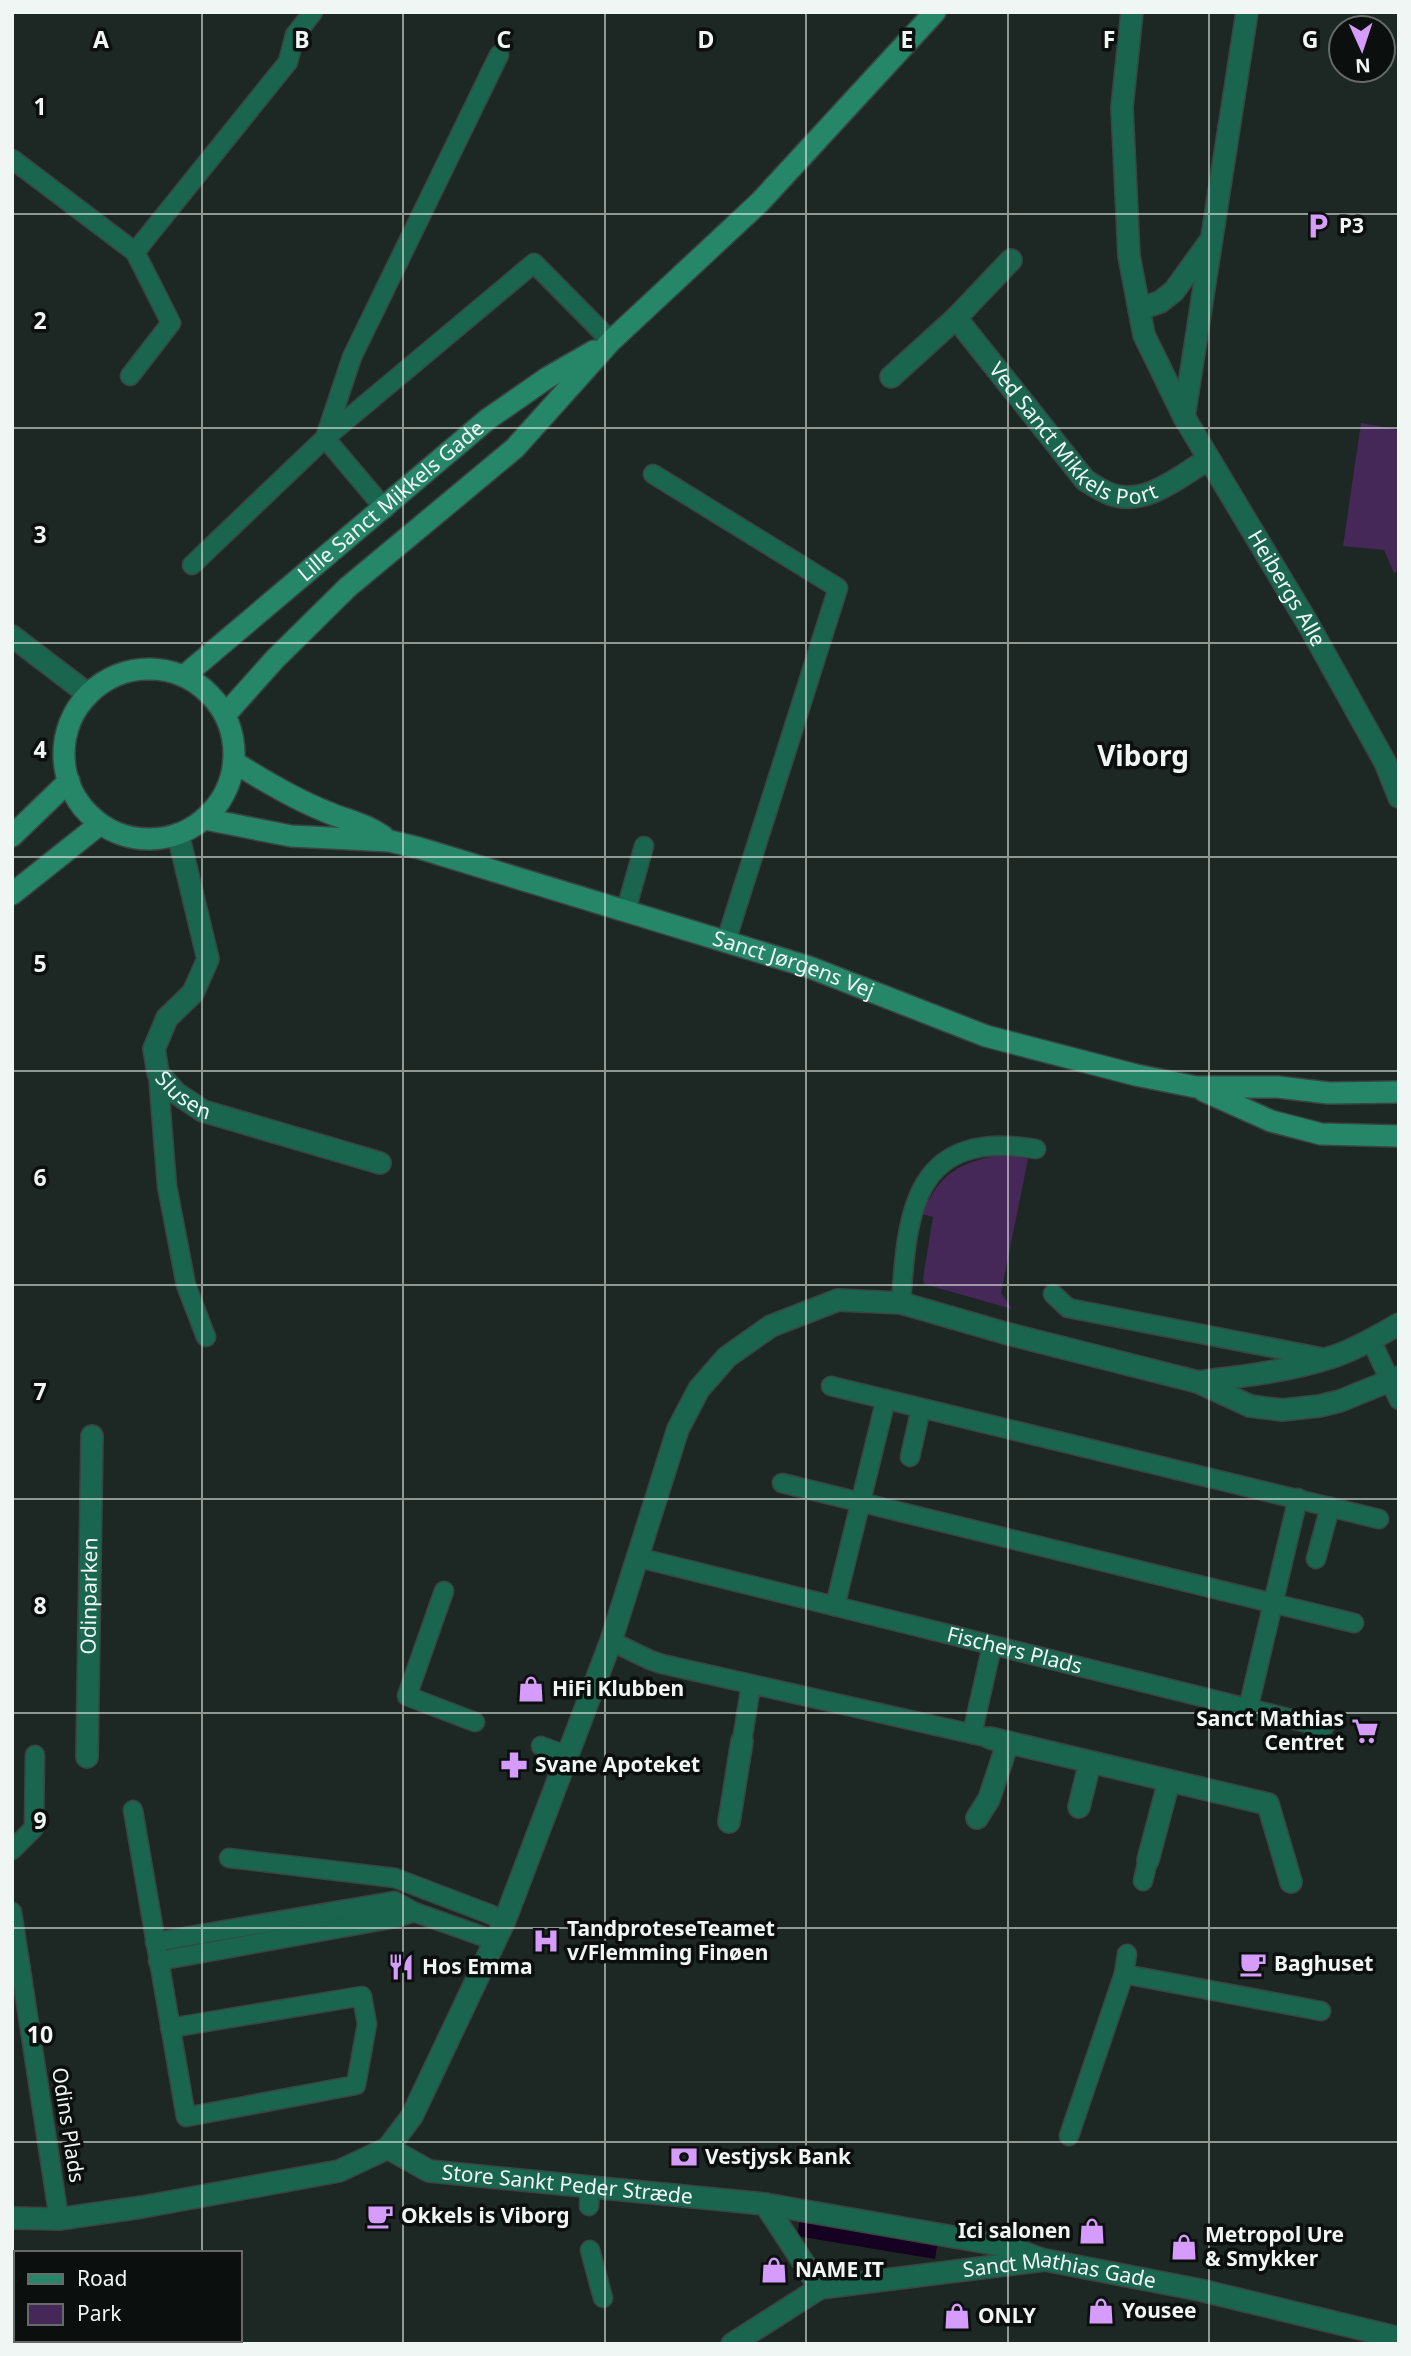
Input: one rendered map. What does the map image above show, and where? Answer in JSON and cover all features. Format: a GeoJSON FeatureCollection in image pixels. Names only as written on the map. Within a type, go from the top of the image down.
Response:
{"type":"FeatureCollection","features":[{"type":"Feature","properties":{"kind":"main road","name":"Lille Sanct Mikkels Gade"},"geometry":{"type":"LineString","coordinates":[[225,715],[275,659],[348,587],[515,448],[611,341],[760,202],[934,12]]}},
{"type":"Feature","properties":{"kind":"main road","name":"Lille Sanct Mikkels Gade"},"geometry":{"type":"LineString","coordinates":[[184,676],[488,419],[547,378],[611,341]]}},
{"type":"Feature","properties":{"kind":"main road"},"geometry":{"type":"LineString","coordinates":[[159,669],[184,676],[208,692],[225,715],[233,738],[234,762],[229,783],[219,803],[205,819],[178,834],[151,839],[125,836],[100,824],[81,805],[69,781],[65,763],[67,735],[77,709],[89,694],[109,679],[133,671],[159,669]]}},
{"type":"Feature","properties":{"kind":"main road","name":"Sanct Jørgens Vej"},"geometry":{"type":"LineString","coordinates":[[234,762],[290,795],[372,828],[390,841]]}},
{"type":"Feature","properties":{"kind":"main road"},"geometry":{"type":"LineString","coordinates":[[12,836],[69,781]]}},
{"type":"Feature","properties":{"kind":"main road","name":"Sanct Jørgens Vej"},"geometry":{"type":"LineString","coordinates":[[205,819],[291,836],[390,841],[809,967],[986,1036],[1196,1087],[1271,1121],[1321,1134],[1399,1136]]}},
{"type":"Feature","properties":{"kind":"main road"},"geometry":{"type":"LineString","coordinates":[[12,894],[100,824]]}},
{"type":"Feature","properties":{"kind":"main road","name":"Sanct Jørgens Vej"},"geometry":{"type":"LineString","coordinates":[[1196,1087],[1278,1087],[1329,1093],[1399,1092]]}},
{"type":"Feature","properties":{"kind":"street","name":"Heibergs Alle"},"geometry":{"type":"LineString","coordinates":[[1132,12],[1122,107],[1129,256],[1144,335],[1208,460],[1307,622],[1385,762],[1399,797]]}},
{"type":"Feature","properties":{"kind":"street"},"geometry":{"type":"LineString","coordinates":[[1184,417],[1247,12]]}},
{"type":"Feature","properties":{"kind":"street"},"geometry":{"type":"LineString","coordinates":[[1139,309],[1160,302],[1174,291],[1211,239]]}},
{"type":"Feature","properties":{"kind":"street"},"geometry":{"type":"LineString","coordinates":[[891,377],[956,318],[1010,260]]}},
{"type":"Feature","properties":{"kind":"street","name":"Ved Sanct Mikkels Port"},"geometry":{"type":"LineString","coordinates":[[956,318],[1086,480],[1111,494],[1133,498],[1158,490],[1208,460]]}},
{"type":"Feature","properties":{"kind":"street"},"geometry":{"type":"LineString","coordinates":[[12,636],[89,694]]}},
{"type":"Feature","properties":{"kind":"street","name":"Heibergs Alle"},"geometry":{"type":"LineString","coordinates":[[1385,762],[1399,780]]}},
{"type":"Feature","properties":{"kind":"street","name":"Slusen"},"geometry":{"type":"LineString","coordinates":[[178,834],[208,959],[194,993],[167,1018],[154,1049],[158,1073],[176,1093],[203,1111],[380,1163]]}},
{"type":"Feature","properties":{"kind":"street"},"geometry":{"type":"LineString","coordinates":[[12,2218],[59,2219],[142,2207],[339,2171],[388,2148],[412,2116],[505,1920],[611,1641],[678,1429],[699,1389],[727,1357],[771,1326],[838,1300],[901,1303],[1005,1333],[1198,1382],[1250,1406],[1282,1410],[1319,1406],[1396,1386]]}},
{"type":"Feature","properties":{"kind":"street"},"geometry":{"type":"LineString","coordinates":[[1198,1382],[1281,1370],[1328,1359],[1399,1324]]}},
{"type":"Feature","properties":{"kind":"street","name":"Odinparken"},"geometry":{"type":"LineString","coordinates":[[87,1757],[92,1436]]}},
{"type":"Feature","properties":{"kind":"street"},"geometry":{"type":"LineString","coordinates":[[977,1818],[989,1799],[990,1738],[1268,1804],[1291,1882]]}},
{"type":"Feature","properties":{"kind":"street"},"geometry":{"type":"LineString","coordinates":[[729,1822],[742,1741]]}},
{"type":"Feature","properties":{"kind":"street"},"geometry":{"type":"LineString","coordinates":[[1079,1807],[1090,1762]]}},
{"type":"Feature","properties":{"kind":"street"},"geometry":{"type":"LineString","coordinates":[[1148,1860],[1169,1781]]}},
{"type":"Feature","properties":{"kind":"street","name":"Store Sankt Peder Stræde"},"geometry":{"type":"LineString","coordinates":[[388,2148],[429,2171],[590,2196],[765,2204],[1006,2246],[1045,2260]]}},
{"type":"Feature","properties":{"kind":"street"},"geometry":{"type":"LineString","coordinates":[[765,2204],[820,2288]]}},
{"type":"Feature","properties":{"kind":"street","name":"Sanct Mathias Gade"},"geometry":{"type":"LineString","coordinates":[[732,2344],[820,2288],[1045,2260],[1200,2290],[1399,2338]]}},
{"type":"Feature","properties":{"kind":"lane"},"geometry":{"type":"LineString","coordinates":[[135,252],[288,62],[295,35],[313,12]]}},
{"type":"Feature","properties":{"kind":"lane"},"geometry":{"type":"LineString","coordinates":[[325,438],[352,357],[499,55]]}},
{"type":"Feature","properties":{"kind":"lane"},"geometry":{"type":"LineString","coordinates":[[12,159],[135,252],[171,323],[130,376]]}},
{"type":"Feature","properties":{"kind":"lane"},"geometry":{"type":"LineString","coordinates":[[192,565],[325,438],[534,263],[611,341]]}},
{"type":"Feature","properties":{"kind":"lane"},"geometry":{"type":"LineString","coordinates":[[325,438],[384,509]]}},
{"type":"Feature","properties":{"kind":"lane"},"geometry":{"type":"LineString","coordinates":[[653,474],[838,588],[726,941]]}},
{"type":"Feature","properties":{"kind":"lane"},"geometry":{"type":"LineString","coordinates":[[626,910],[644,846]]}},
{"type":"Feature","properties":{"kind":"lane"},"geometry":{"type":"LineString","coordinates":[[158,1073],[167,1186],[186,1285],[206,1338]]}},
{"type":"Feature","properties":{"kind":"lane"},"geometry":{"type":"LineString","coordinates":[[901,1303],[908,1226],[920,1190],[932,1173],[947,1161],[982,1147],[1008,1144],[1036,1149]]}},
{"type":"Feature","properties":{"kind":"lane"},"geometry":{"type":"LineString","coordinates":[[1053,1294],[1068,1308],[1328,1359]]}},
{"type":"Feature","properties":{"kind":"lane"},"geometry":{"type":"LineString","coordinates":[[1371,1340],[1396,1386]]}},
{"type":"Feature","properties":{"kind":"lane"},"geometry":{"type":"LineString","coordinates":[[831,1386],[1379,1519]]}},
{"type":"Feature","properties":{"kind":"lane"},"geometry":{"type":"LineString","coordinates":[[835,1606],[886,1399]]}},
{"type":"Feature","properties":{"kind":"lane"},"geometry":{"type":"LineString","coordinates":[[910,1457],[921,1408]]}},
{"type":"Feature","properties":{"kind":"lane"},"geometry":{"type":"LineString","coordinates":[[782,1483],[1354,1623]]}},
{"type":"Feature","properties":{"kind":"lane"},"geometry":{"type":"LineString","coordinates":[[1248,1709],[1298,1498]]}},
{"type":"Feature","properties":{"kind":"lane"},"geometry":{"type":"LineString","coordinates":[[1316,1559],[1330,1507]]}},
{"type":"Feature","properties":{"kind":"lane","name":"Fischers Plads"},"geometry":{"type":"LineString","coordinates":[[636,1556],[1324,1727]]}},
{"type":"Feature","properties":{"kind":"lane"},"geometry":{"type":"LineString","coordinates":[[444,1591],[407,1696],[475,1722]]}},
{"type":"Feature","properties":{"kind":"lane"},"geometry":{"type":"LineString","coordinates":[[611,1641],[650,1660],[990,1738],[992,1646]]}},
{"type":"Feature","properties":{"kind":"lane"},"geometry":{"type":"LineString","coordinates":[[742,1741],[751,1685]]}},
{"type":"Feature","properties":{"kind":"lane"},"geometry":{"type":"LineString","coordinates":[[541,1746],[568,1756]]}},
{"type":"Feature","properties":{"kind":"lane"},"geometry":{"type":"LineString","coordinates":[[12,1850],[34,1828],[35,1755]]}},
{"type":"Feature","properties":{"kind":"lane"},"geometry":{"type":"LineString","coordinates":[[133,1810],[158,1961],[170,2028],[186,2117],[356,2085],[367,2024],[362,1996],[170,2028]]}},
{"type":"Feature","properties":{"kind":"lane"},"geometry":{"type":"LineString","coordinates":[[229,1858],[396,1878],[505,1920]]}},
{"type":"Feature","properties":{"kind":"lane"},"geometry":{"type":"LineString","coordinates":[[1143,1881],[1148,1860]]}},
{"type":"Feature","properties":{"kind":"lane"},"geometry":{"type":"LineString","coordinates":[[155,1942],[395,1910],[414,1912],[496,1941]]}},
{"type":"Feature","properties":{"kind":"lane"},"geometry":{"type":"LineString","coordinates":[[158,1961],[395,1910]]}},
{"type":"Feature","properties":{"kind":"lane","name":"Odins Plads"},"geometry":{"type":"LineString","coordinates":[[12,1913],[59,2219]]}},
{"type":"Feature","properties":{"kind":"lane"},"geometry":{"type":"LineString","coordinates":[[1069,2136],[1124,1974],[1127,1954]]}},
{"type":"Feature","properties":{"kind":"lane"},"geometry":{"type":"LineString","coordinates":[[1124,1974],[1321,2011]]}},
{"type":"Feature","properties":{"kind":"lane"},"geometry":{"type":"LineString","coordinates":[[590,2250],[603,2298]]}},
{"type":"Feature","properties":{"kind":"green space"},"geometry":{"type":"Polygon","coordinates":[[[1361,423],[1399,430],[1399,571],[1394,573],[1384,550],[1343,546],[1361,423]]]}},
{"type":"Feature","properties":{"kind":"green space"},"geometry":{"type":"Polygon","coordinates":[[[1006,1154],[1028,1159],[1001,1293],[1012,1309],[924,1284],[923,1278],[933,1217],[922,1214],[929,1199],[945,1178],[964,1165],[1006,1154]]]}},
{"type":"Feature","properties":{"kind":"shaded area"},"geometry":{"type":"Polygon","coordinates":[[[800,2219],[938,2241],[935,2259],[797,2236],[800,2219]]]}},
{"type":"Feature","properties":{"kind":"place","name":"P3"},"geometry":{"type":"Point","coordinates":[1318,226]}},
{"type":"Feature","properties":{"kind":"place","name":"HiFi Klubben"},"geometry":{"type":"Point","coordinates":[531,1689]}},
{"type":"Feature","properties":{"kind":"place","name":"Sanct Mathias Centret"},"geometry":{"type":"Point","coordinates":[1365,1731]}},
{"type":"Feature","properties":{"kind":"place","name":"Svane Apoteket"},"geometry":{"type":"Point","coordinates":[514,1765]}},
{"type":"Feature","properties":{"kind":"place","name":"TandproteseTeamet v/Flemming Finøen"},"geometry":{"type":"Point","coordinates":[546,1941]}},
{"type":"Feature","properties":{"kind":"place","name":"Baghuset"},"geometry":{"type":"Point","coordinates":[1253,1964]}},
{"type":"Feature","properties":{"kind":"place","name":"Hos Emma"},"geometry":{"type":"Point","coordinates":[401,1967]}},
{"type":"Feature","properties":{"kind":"place","name":"Vestjysk Bank"},"geometry":{"type":"Point","coordinates":[684,2157]}},
{"type":"Feature","properties":{"kind":"place","name":"Okkels is Viborg"},"geometry":{"type":"Point","coordinates":[380,2216]}},
{"type":"Feature","properties":{"kind":"place","name":"Ici salonen"},"geometry":{"type":"Point","coordinates":[1092,2231]}},
{"type":"Feature","properties":{"kind":"place","name":"Metropol Ure & Smykker"},"geometry":{"type":"Point","coordinates":[1184,2247]}},
{"type":"Feature","properties":{"kind":"place","name":"NAME IT"},"geometry":{"type":"Point","coordinates":[774,2270]}},
{"type":"Feature","properties":{"kind":"place","name":"Yousee"},"geometry":{"type":"Point","coordinates":[1101,2311]}},
{"type":"Feature","properties":{"kind":"place","name":"ONLY"},"geometry":{"type":"Point","coordinates":[957,2316]}},
{"type":"Feature","properties":{"kind":"district","name":"Viborg"},"geometry":{"type":"Point","coordinates":[1143,756]}}]}
